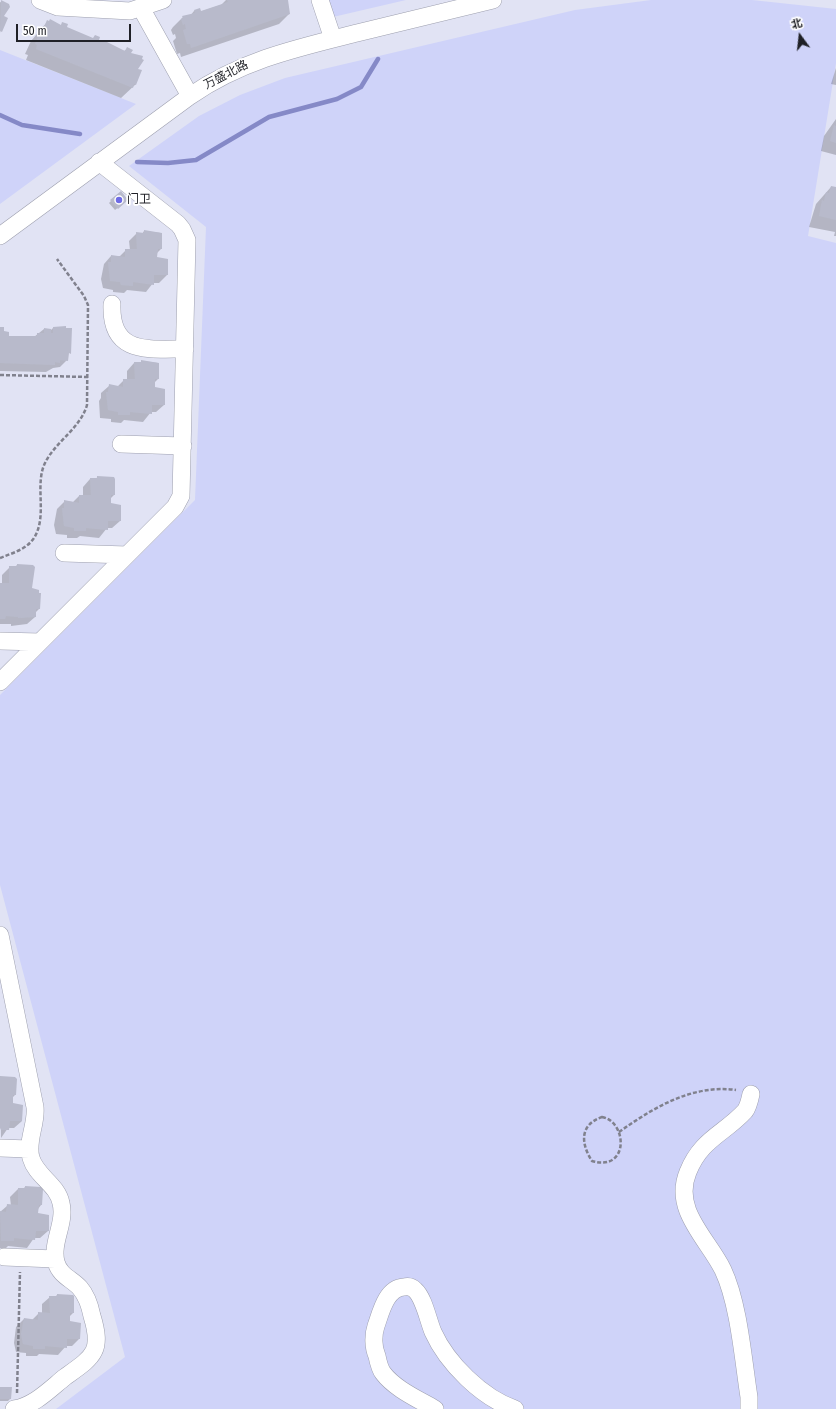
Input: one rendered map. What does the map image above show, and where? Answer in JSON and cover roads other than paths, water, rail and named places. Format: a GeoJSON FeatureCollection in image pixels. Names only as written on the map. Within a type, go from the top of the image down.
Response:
{"type":"FeatureCollection","features":[{"type":"Feature","properties":{"kind":"street"},"geometry":{"type":"LineString","coordinates":[[40,0],[58,7],[70,4],[130,11],[163,0]]}},
{"type":"Feature","properties":{"kind":"street"},"geometry":{"type":"LineString","coordinates":[[320,0],[333,39]]}},
{"type":"Feature","properties":{"kind":"street","name":"万盛北路"},"geometry":{"type":"LineString","coordinates":[[0,236],[204,86],[244,65],[281,52],[333,39],[439,7],[493,0]]}},
{"type":"Feature","properties":{"kind":"street"},"geometry":{"type":"LineString","coordinates":[[141,8],[190,96]]}},
{"type":"Feature","properties":{"kind":"street"},"geometry":{"type":"LineString","coordinates":[[0,682],[180,501],[182,490],[188,247],[185,234],[175,221],[99,162]]}},
{"type":"Feature","properties":{"kind":"street"},"geometry":{"type":"LineString","coordinates":[[112,304],[114,326],[117,334],[129,344],[146,348],[185,350]]}},
{"type":"Feature","properties":{"kind":"street"},"geometry":{"type":"LineString","coordinates":[[121,444],[183,446]]}},
{"type":"Feature","properties":{"kind":"street"},"geometry":{"type":"LineString","coordinates":[[64,553],[127,555]]}},
{"type":"Feature","properties":{"kind":"street"},"geometry":{"type":"LineString","coordinates":[[0,641],[40,642]]}},
{"type":"Feature","properties":{"kind":"street"},"geometry":{"type":"LineString","coordinates":[[0,935],[8,1017],[35,1114],[29,1149],[34,1166],[56,1191],[61,1202],[62,1217],[55,1245],[56,1264],[64,1276],[79,1287],[86,1296],[97,1330],[94,1352],[86,1362],[32,1402],[14,1409],[0,1409]]}},
{"type":"Feature","properties":{"kind":"street"},"geometry":{"type":"LineString","coordinates":[[749,1409],[749,1397],[732,1293],[722,1270],[693,1225],[685,1204],[683,1189],[687,1172],[698,1153],[712,1137],[746,1110],[751,1094]]}},
{"type":"Feature","properties":{"kind":"street"},"geometry":{"type":"LineString","coordinates":[[0,1148],[29,1149]]}},
{"type":"Feature","properties":{"kind":"street"},"geometry":{"type":"LineString","coordinates":[[12,1257],[55,1259]]}},
{"type":"Feature","properties":{"kind":"street"},"geometry":{"type":"LineString","coordinates":[[435,1409],[398,1387],[382,1372],[374,1349],[375,1330],[382,1309],[391,1292],[400,1287],[409,1286],[415,1289],[419,1295],[433,1332],[446,1355],[461,1372],[490,1397],[515,1409]]}},
{"type":"Feature","properties":{"kind":"waterway"},"geometry":{"type":"LineString","coordinates":[[137,162],[168,163],[196,160],[269,117],[337,99],[361,87],[378,59]]}},
{"type":"Feature","properties":{"kind":"waterway"},"geometry":{"type":"LineString","coordinates":[[0,115],[22,125],[80,134]]}},
{"type":"Feature","properties":{"kind":"place","name":"门卫"},"geometry":{"type":"Point","coordinates":[119,200]}}]}
